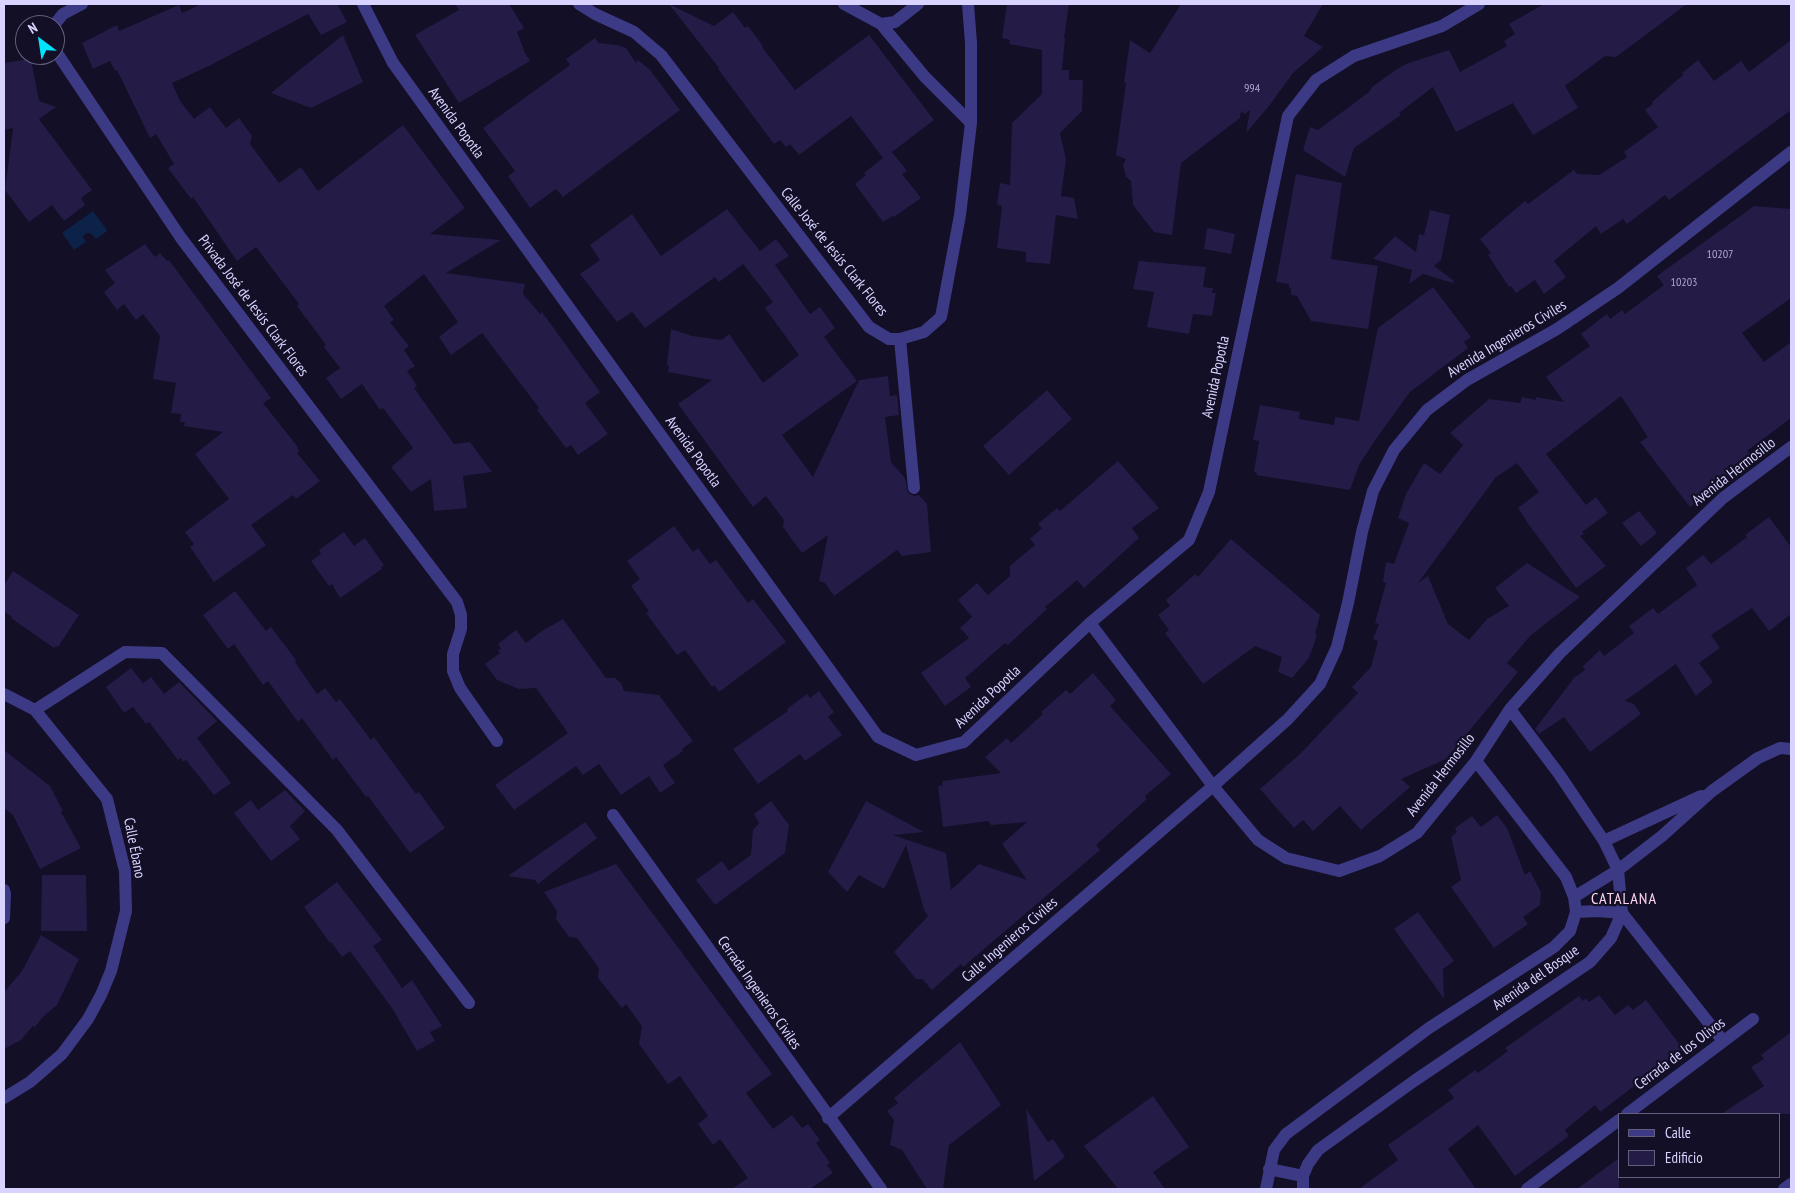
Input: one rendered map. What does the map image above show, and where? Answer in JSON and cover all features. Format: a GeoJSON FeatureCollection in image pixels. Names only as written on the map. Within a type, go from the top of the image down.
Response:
{"type":"FeatureCollection","features":[{"type":"Feature","properties":{"kind":"street"},"geometry":{"type":"LineString","coordinates":[[62,15],[82,4]]}},
{"type":"Feature","properties":{"kind":"street","name":"Avenida Popotla"},"geometry":{"type":"LineString","coordinates":[[363,4],[393,63],[878,737],[916,755],[964,742],[1090,623],[1189,540],[1209,492],[1288,116],[1316,80],[1354,56],[1442,26],[1479,4]]}},
{"type":"Feature","properties":{"kind":"street","name":"Calle José de Jesús Clark Flores"},"geometry":{"type":"LineString","coordinates":[[579,4],[595,14],[634,32],[661,55],[870,326],[888,339],[900,339]]}},
{"type":"Feature","properties":{"kind":"street"},"geometry":{"type":"LineString","coordinates":[[844,4],[881,24],[925,77],[971,123]]}},
{"type":"Feature","properties":{"kind":"street"},"geometry":{"type":"LineString","coordinates":[[881,24],[895,22],[918,4]]}},
{"type":"Feature","properties":{"kind":"street"},"geometry":{"type":"LineString","coordinates":[[914,488],[900,339],[924,332],[942,317],[960,215],[971,123],[971,43],[968,4]]}},
{"type":"Feature","properties":{"kind":"street","name":"Privada José de Jesús Clark Flores"},"geometry":{"type":"LineString","coordinates":[[65,65],[181,238],[457,602],[461,615],[461,629],[453,654],[453,670],[460,688],[497,742]]}},
{"type":"Feature","properties":{"kind":"street","name":"Avenida Ingenieros Civiles"},"geometry":{"type":"LineString","coordinates":[[1213,786],[1288,719],[1320,684],[1337,647],[1373,491],[1394,450],[1427,410],[1467,380],[1557,329],[1618,288],[1791,152]]}},
{"type":"Feature","properties":{"kind":"street","name":"Avenida Hermosillo"},"geometry":{"type":"LineString","coordinates":[[1090,623],[1213,786],[1258,840],[1286,858],[1339,871],[1380,856],[1417,832],[1476,761],[1510,709],[1560,653],[1723,498],[1791,447]]}},
{"type":"Feature","properties":{"kind":"street"},"geometry":{"type":"LineString","coordinates":[[35,710],[125,652],[162,653],[337,830],[469,1004]]}},
{"type":"Feature","properties":{"kind":"street","name":"Calle Ébano"},"geometry":{"type":"LineString","coordinates":[[4,694],[35,710],[107,799],[125,871],[126,910],[111,971],[88,1020],[62,1054],[30,1082],[4,1098]]}},
{"type":"Feature","properties":{"kind":"street","name":"Avenida del Bosque"},"geometry":{"type":"LineString","coordinates":[[1303,1176],[1308,1164],[1318,1150],[1414,1081],[1590,962],[1611,938],[1622,913],[1618,870],[1604,841],[1559,774],[1510,709]]}},
{"type":"Feature","properties":{"kind":"street"},"geometry":{"type":"LineString","coordinates":[[1574,897],[1618,870],[1662,836],[1712,791],[1758,758],[1780,748],[1791,749]]}},
{"type":"Feature","properties":{"kind":"street"},"geometry":{"type":"LineString","coordinates":[[1476,761],[1566,878],[1574,897],[1576,912],[1622,913],[1724,1042]]}},
{"type":"Feature","properties":{"kind":"street","name":"Calle Ingenieros Civiles"},"geometry":{"type":"LineString","coordinates":[[828,1118],[1213,786]]}},
{"type":"Feature","properties":{"kind":"street"},"geometry":{"type":"LineString","coordinates":[[1604,841],[1712,791]]}},
{"type":"Feature","properties":{"kind":"street","name":"Cerrada Ingenieros Civiles"},"geometry":{"type":"LineString","coordinates":[[613,815],[828,1118],[881,1189]]}},
{"type":"Feature","properties":{"kind":"street"},"geometry":{"type":"LineString","coordinates":[[4,890],[4,918]]}},
{"type":"Feature","properties":{"kind":"street","name":"Avenida del Bosque"},"geometry":{"type":"LineString","coordinates":[[1266,1189],[1274,1150],[1286,1134],[1429,1028],[1554,947],[1570,931],[1576,912]]}},
{"type":"Feature","properties":{"kind":"street","name":"Cerrada de los Olivos"},"geometry":{"type":"LineString","coordinates":[[1627,1113],[1724,1042],[1752,1019]]}},
{"type":"Feature","properties":{"kind":"street"},"geometry":{"type":"LineString","coordinates":[[1527,1189],[1618,1121]]}},
{"type":"Feature","properties":{"kind":"street"},"geometry":{"type":"LineString","coordinates":[[1269,1169],[1303,1176],[1304,1189]]}},
{"type":"Feature","properties":{"kind":"street"},"geometry":{"type":"LineString","coordinates":[[1784,1189],[1791,1184]]}},
{"type":"Feature","properties":{"kind":"water"},"geometry":{"type":"Polygon","coordinates":[[[93,211],[107,230],[96,239],[90,233],[86,233],[83,237],[86,242],[74,250],[62,233],[93,211]]]}},
{"type":"Feature","properties":{"kind":"building"},"geometry":{"type":"Polygon","coordinates":[[[201,4],[337,4],[347,22],[321,35],[308,14],[209,66],[172,83],[180,101],[194,119],[210,107],[226,128],[239,118],[252,136],[250,144],[279,183],[301,167],[318,191],[403,125],[465,208],[430,234],[501,240],[446,273],[525,284],[523,294],[540,314],[542,312],[600,392],[585,403],[608,434],[578,455],[571,445],[566,448],[537,410],[539,408],[482,333],[451,355],[439,337],[458,322],[424,274],[384,306],[394,320],[390,322],[409,346],[404,350],[415,366],[407,371],[417,386],[414,388],[454,444],[470,442],[492,472],[463,476],[467,508],[434,511],[431,479],[411,492],[391,467],[413,448],[383,408],[380,410],[362,384],[341,399],[326,378],[340,368],[324,347],[326,345],[297,306],[299,304],[256,247],[237,261],[193,197],[191,199],[168,168],[174,164],[156,134],[150,138],[117,70],[115,71],[110,61],[93,69],[82,43],[117,25],[119,31],[179,5],[182,13],[201,4]]]}},
{"type":"Feature","properties":{"kind":"building"},"geometry":{"type":"Polygon","coordinates":[[[455,4],[509,4],[524,28],[517,32],[530,61],[459,103],[415,35],[459,10],[455,4]]]}},
{"type":"Feature","properties":{"kind":"building"},"geometry":{"type":"Polygon","coordinates":[[[669,4],[714,26],[733,12],[745,28],[748,26],[795,90],[869,35],[934,120],[892,152],[907,171],[902,174],[921,198],[894,217],[883,222],[855,184],[866,175],[864,173],[883,158],[851,116],[799,155],[790,144],[786,147],[780,140],[774,144],[719,68],[669,4]]]}},
{"type":"Feature","properties":{"kind":"building"},"geometry":{"type":"Polygon","coordinates":[[[1007,4],[1069,4],[1062,70],[1069,70],[1069,80],[1083,80],[1082,111],[1060,133],[1066,159],[1061,196],[1074,198],[1078,219],[1056,215],[1050,264],[1026,262],[1026,252],[997,248],[1002,206],[997,205],[1000,183],[1010,185],[1012,123],[1042,94],[1042,50],[1009,44],[1010,40],[1002,38],[1007,4]]]}},
{"type":"Feature","properties":{"kind":"building"},"geometry":{"type":"Polygon","coordinates":[[[1181,4],[1323,4],[1304,36],[1323,47],[1293,73],[1246,133],[1250,110],[1245,114],[1241,111],[1240,118],[1181,163],[1172,235],[1154,232],[1133,205],[1131,181],[1126,177],[1123,165],[1126,159],[1116,155],[1130,40],[1150,53],[1181,4]]]}},
{"type":"Feature","properties":{"kind":"building"},"geometry":{"type":"Polygon","coordinates":[[[1544,4],[1687,4],[1616,57],[1605,56],[1565,86],[1578,108],[1533,135],[1513,103],[1456,132],[1433,87],[1399,113],[1401,115],[1354,148],[1345,177],[1303,150],[1310,127],[1318,130],[1397,69],[1406,64],[1449,50],[1460,72],[1507,46],[1504,41],[1515,34],[1509,24],[1544,4]]]}},
{"type":"Feature","properties":{"kind":"building"},"geometry":{"type":"Polygon","coordinates":[[[343,35],[363,82],[311,108],[271,93],[343,35]]]}},
{"type":"Feature","properties":{"kind":"building"},"geometry":{"type":"Polygon","coordinates":[[[595,38],[598,43],[626,48],[636,63],[638,60],[650,70],[680,110],[563,197],[556,189],[530,208],[508,176],[515,171],[483,128],[570,65],[566,59],[595,38]]]}},
{"type":"Feature","properties":{"kind":"building"},"geometry":{"type":"Polygon","coordinates":[[[1791,40],[1791,110],[1669,200],[1665,195],[1627,224],[1623,219],[1601,234],[1596,226],[1554,261],[1566,277],[1544,294],[1535,280],[1516,293],[1511,286],[1509,287],[1488,255],[1491,253],[1480,239],[1525,201],[1528,204],[1574,170],[1577,174],[1599,175],[1627,157],[1624,152],[1658,127],[1645,110],[1683,75],[1682,73],[1698,60],[1714,81],[1741,61],[1749,72],[1791,40]]]}},
{"type":"Feature","properties":{"kind":"building"},"geometry":{"type":"Polygon","coordinates":[[[15,61],[15,65],[32,65],[39,101],[56,107],[39,119],[92,190],[81,198],[85,205],[64,221],[52,205],[29,222],[5,190],[13,128],[4,130],[4,63],[15,61]]]}},
{"type":"Feature","properties":{"kind":"building"},"geometry":{"type":"Polygon","coordinates":[[[1296,174],[1342,183],[1331,259],[1378,266],[1368,329],[1311,321],[1297,296],[1291,295],[1289,284],[1276,282],[1296,174]]]}},
{"type":"Feature","properties":{"kind":"building"},"geometry":{"type":"Polygon","coordinates":[[[1754,206],[1791,209],[1791,298],[1742,333],[1764,362],[1791,342],[1791,418],[1747,451],[1754,459],[1690,507],[1640,442],[1648,437],[1621,396],[1546,454],[1586,505],[1596,497],[1608,513],[1582,532],[1584,534],[1580,536],[1606,566],[1576,588],[1518,508],[1539,492],[1517,463],[1496,477],[1418,583],[1428,576],[1448,624],[1469,640],[1487,619],[1509,606],[1495,588],[1527,563],[1580,597],[1531,635],[1507,663],[1518,672],[1446,759],[1401,779],[1410,787],[1361,830],[1340,806],[1313,831],[1303,820],[1294,828],[1260,789],[1300,754],[1358,693],[1352,687],[1371,667],[1378,641],[1373,639],[1379,624],[1375,623],[1386,583],[1383,582],[1386,562],[1394,564],[1409,523],[1398,518],[1406,494],[1424,463],[1440,474],[1463,445],[1450,433],[1489,399],[1520,403],[1522,397],[1536,400],[1536,397],[1564,402],[1546,377],[1590,346],[1581,334],[1607,314],[1610,319],[1622,310],[1625,314],[1664,285],[1657,276],[1754,206]]]}},
{"type":"Feature","properties":{"kind":"building"},"geometry":{"type":"Polygon","coordinates":[[[727,209],[760,251],[776,239],[789,256],[775,265],[810,314],[820,307],[835,328],[824,337],[857,381],[782,435],[813,477],[859,380],[888,376],[890,396],[897,395],[899,415],[885,417],[891,462],[905,478],[908,493],[914,496],[919,495],[927,504],[931,552],[902,556],[897,550],[834,596],[825,583],[819,581],[828,535],[802,553],[783,527],[784,520],[766,496],[753,507],[678,404],[712,380],[668,372],[671,329],[692,336],[722,340],[729,334],[763,383],[799,355],[765,308],[773,302],[743,264],[719,282],[715,277],[645,328],[632,312],[617,322],[580,274],[600,260],[590,245],[632,214],[661,256],[727,209]]]}},
{"type":"Feature","properties":{"kind":"building"},"geometry":{"type":"Polygon","coordinates":[[[1430,210],[1450,215],[1441,260],[1434,266],[1454,281],[1453,283],[1423,274],[1409,284],[1412,270],[1373,259],[1395,236],[1416,252],[1419,234],[1424,235],[1430,210]]]}},
{"type":"Feature","properties":{"kind":"building"},"geometry":{"type":"Polygon","coordinates":[[[1207,229],[1235,234],[1231,254],[1204,249],[1207,229]]]}},
{"type":"Feature","properties":{"kind":"building"},"geometry":{"type":"Polygon","coordinates":[[[145,244],[155,257],[160,253],[167,261],[169,260],[271,398],[263,403],[297,446],[299,451],[297,453],[320,481],[296,499],[293,495],[251,525],[266,545],[214,582],[190,547],[194,544],[185,532],[229,499],[195,454],[223,432],[184,426],[185,422],[180,422],[181,414],[171,413],[176,383],[153,379],[160,336],[143,314],[136,320],[124,304],[117,310],[104,292],[115,283],[105,270],[145,244]]]}},
{"type":"Feature","properties":{"kind":"building"},"geometry":{"type":"Polygon","coordinates":[[[1139,261],[1206,267],[1203,287],[1213,288],[1212,293],[1216,293],[1212,316],[1193,314],[1189,334],[1147,327],[1154,292],[1133,289],[1139,261]]]}},
{"type":"Feature","properties":{"kind":"building"},"geometry":{"type":"Polygon","coordinates":[[[1433,287],[1471,337],[1464,342],[1468,348],[1410,392],[1359,465],[1350,490],[1256,475],[1257,473],[1254,472],[1259,441],[1253,440],[1260,405],[1300,412],[1299,419],[1334,425],[1335,417],[1359,421],[1378,328],[1433,287]]]}},
{"type":"Feature","properties":{"kind":"building"},"geometry":{"type":"Polygon","coordinates":[[[1047,390],[1072,419],[1009,475],[983,446],[1047,390]]]}},
{"type":"Feature","properties":{"kind":"building"},"geometry":{"type":"Polygon","coordinates":[[[1118,461],[1159,508],[1132,528],[1139,538],[1084,588],[1077,580],[1045,607],[1047,609],[1008,645],[1005,643],[965,678],[971,687],[945,706],[921,673],[969,638],[960,628],[972,617],[958,600],[977,583],[988,595],[1010,576],[1010,566],[1035,545],[1030,539],[1042,528],[1038,524],[1057,508],[1060,511],[1118,461]]]}},
{"type":"Feature","properties":{"kind":"building"},"geometry":{"type":"Polygon","coordinates":[[[1639,511],[1657,533],[1641,546],[1622,523],[1639,511]]]}},
{"type":"Feature","properties":{"kind":"building"},"geometry":{"type":"Polygon","coordinates":[[[1769,517],[1791,547],[1791,614],[1769,631],[1752,608],[1711,635],[1720,648],[1699,663],[1713,682],[1696,696],[1676,664],[1625,701],[1634,704],[1641,714],[1590,752],[1564,717],[1539,734],[1535,729],[1574,678],[1585,670],[1583,666],[1600,650],[1604,656],[1634,633],[1629,626],[1653,608],[1658,614],[1697,585],[1686,568],[1703,555],[1711,564],[1747,537],[1745,535],[1769,517]]]}},
{"type":"Feature","properties":{"kind":"building"},"geometry":{"type":"Polygon","coordinates":[[[674,526],[693,552],[698,548],[710,564],[716,560],[748,603],[753,599],[786,642],[719,692],[714,685],[712,687],[685,650],[677,655],[646,613],[649,611],[631,586],[640,579],[627,561],[674,526]]]}},
{"type":"Feature","properties":{"kind":"building"},"geometry":{"type":"Polygon","coordinates":[[[344,532],[354,546],[365,538],[384,565],[381,567],[382,569],[340,598],[332,584],[329,586],[311,561],[321,554],[319,550],[344,532]]]}},
{"type":"Feature","properties":{"kind":"building"},"geometry":{"type":"Polygon","coordinates":[[[1231,539],[1320,615],[1315,634],[1317,635],[1309,658],[1292,678],[1278,672],[1282,657],[1255,646],[1203,684],[1165,633],[1169,630],[1158,615],[1170,606],[1166,600],[1195,574],[1198,577],[1231,539]]]}},
{"type":"Feature","properties":{"kind":"building"},"geometry":{"type":"Polygon","coordinates":[[[13,571],[79,615],[58,647],[54,648],[4,611],[4,585],[13,571]]]}},
{"type":"Feature","properties":{"kind":"building"},"geometry":{"type":"Polygon","coordinates":[[[235,591],[266,631],[271,627],[296,660],[295,662],[317,694],[325,688],[336,702],[340,699],[371,740],[374,737],[416,794],[419,792],[445,828],[410,853],[368,796],[366,797],[336,757],[333,760],[302,718],[298,722],[268,681],[263,685],[234,644],[228,649],[203,615],[235,591]]]}},
{"type":"Feature","properties":{"kind":"building"},"geometry":{"type":"Polygon","coordinates":[[[563,619],[606,678],[615,678],[621,683],[624,691],[659,695],[693,741],[682,749],[683,751],[663,765],[675,783],[660,793],[649,776],[621,795],[599,764],[583,775],[576,766],[514,810],[495,785],[568,733],[536,688],[519,689],[497,680],[485,664],[500,653],[498,650],[501,649],[498,644],[516,630],[526,643],[563,619]]]}},
{"type":"Feature","properties":{"kind":"building"},"geometry":{"type":"Polygon","coordinates":[[[131,668],[143,683],[151,677],[164,694],[179,682],[217,721],[197,738],[231,783],[214,795],[186,760],[183,762],[181,758],[178,760],[149,722],[146,724],[133,707],[124,713],[106,687],[131,668]]]}},
{"type":"Feature","properties":{"kind":"building"},"geometry":{"type":"Polygon","coordinates":[[[1093,673],[1116,700],[1110,706],[1171,774],[1145,796],[1147,799],[1096,845],[1100,850],[963,967],[961,964],[932,990],[922,979],[916,979],[894,952],[928,916],[924,910],[906,845],[884,889],[859,875],[847,892],[828,872],[866,801],[924,832],[893,835],[946,853],[951,890],[979,864],[1027,880],[1002,844],[1027,822],[991,825],[988,821],[943,827],[938,786],[943,785],[942,781],[1001,773],[985,757],[1007,738],[1011,743],[1043,714],[1041,712],[1066,690],[1070,694],[1093,673]]]}},
{"type":"Feature","properties":{"kind":"building"},"geometry":{"type":"Polygon","coordinates":[[[819,691],[834,712],[828,717],[842,735],[805,761],[800,754],[758,784],[733,749],[788,711],[787,709],[807,694],[810,698],[819,691]]]}},
{"type":"Feature","properties":{"kind":"building"},"geometry":{"type":"Polygon","coordinates":[[[4,750],[50,786],[63,811],[61,812],[81,848],[40,869],[13,815],[4,808],[4,750]]]}},
{"type":"Feature","properties":{"kind":"building"},"geometry":{"type":"Polygon","coordinates":[[[285,790],[305,811],[290,826],[300,839],[271,861],[234,813],[251,800],[258,810],[285,790]]]}},
{"type":"Feature","properties":{"kind":"building"},"geometry":{"type":"Polygon","coordinates":[[[771,801],[789,825],[785,853],[715,905],[696,880],[722,861],[729,871],[751,855],[753,830],[759,823],[754,814],[771,801]]]}},
{"type":"Feature","properties":{"kind":"building"},"geometry":{"type":"Polygon","coordinates":[[[1497,815],[1507,828],[1525,875],[1530,871],[1541,892],[1540,905],[1523,917],[1528,924],[1494,948],[1451,887],[1461,880],[1451,837],[1457,832],[1455,828],[1472,816],[1481,827],[1497,815]]]}},
{"type":"Feature","properties":{"kind":"building"},"geometry":{"type":"Polygon","coordinates":[[[585,822],[597,838],[538,884],[535,880],[508,876],[585,822]]]}},
{"type":"Feature","properties":{"kind":"building"},"geometry":{"type":"Polygon","coordinates":[[[616,864],[772,1074],[746,1093],[773,1129],[792,1115],[802,1128],[808,1124],[820,1140],[816,1143],[830,1163],[827,1165],[833,1173],[810,1189],[732,1189],[748,1178],[720,1139],[713,1145],[698,1124],[708,1116],[680,1076],[668,1084],[639,1044],[642,1026],[626,1004],[622,1008],[598,978],[599,968],[577,938],[569,937],[556,919],[557,911],[544,892],[616,864]]]}},
{"type":"Feature","properties":{"kind":"building"},"geometry":{"type":"Polygon","coordinates":[[[42,875],[86,875],[87,931],[41,931],[42,875]]]}},
{"type":"Feature","properties":{"kind":"building"},"geometry":{"type":"Polygon","coordinates":[[[337,882],[382,940],[373,946],[402,988],[412,980],[442,1026],[430,1032],[435,1041],[417,1051],[392,1008],[350,951],[342,957],[304,907],[337,882]]]}},
{"type":"Feature","properties":{"kind":"building"},"geometry":{"type":"Polygon","coordinates":[[[1418,912],[1454,961],[1443,969],[1444,999],[1394,929],[1418,912]]]}},
{"type":"Feature","properties":{"kind":"building"},"geometry":{"type":"Polygon","coordinates":[[[41,935],[79,959],[57,1005],[35,1027],[33,1026],[21,1040],[4,1049],[4,992],[22,971],[41,935]]]}},
{"type":"Feature","properties":{"kind":"building"},"geometry":{"type":"Polygon","coordinates":[[[1599,995],[1615,1015],[1628,1005],[1633,1010],[1646,1000],[1683,1049],[1600,1112],[1595,1105],[1565,1130],[1569,1136],[1515,1176],[1478,1125],[1448,1149],[1476,1189],[1359,1189],[1398,1160],[1388,1145],[1454,1098],[1448,1090],[1475,1070],[1478,1073],[1508,1051],[1505,1048],[1579,996],[1583,1001],[1586,998],[1589,1002],[1599,995]]]}},
{"type":"Feature","properties":{"kind":"building"},"geometry":{"type":"Polygon","coordinates":[[[1791,1032],[1791,1114],[1723,1113],[1764,1086],[1751,1067],[1764,1059],[1761,1055],[1791,1032]]]}},
{"type":"Feature","properties":{"kind":"building"},"geometry":{"type":"Polygon","coordinates":[[[960,1042],[1001,1105],[949,1145],[943,1189],[927,1189],[902,1150],[890,1145],[894,1120],[887,1111],[898,1103],[894,1098],[960,1042]]]}},
{"type":"Feature","properties":{"kind":"building"},"geometry":{"type":"Polygon","coordinates":[[[1153,1096],[1189,1147],[1153,1172],[1165,1189],[1118,1189],[1084,1146],[1153,1096]]]}},
{"type":"Feature","properties":{"kind":"building"},"geometry":{"type":"Polygon","coordinates":[[[1026,1109],[1048,1142],[1053,1139],[1065,1157],[1034,1181],[1026,1109]]]}},
{"type":"Feature","properties":{"kind":"building"},"geometry":{"type":"Polygon","coordinates":[[[1618,1159],[1619,1189],[1577,1189],[1618,1159]]]}},
{"type":"Feature","properties":{"kind":"district","name":"CATALANA"},"geometry":{"type":"Point","coordinates":[1624,899]}}]}
